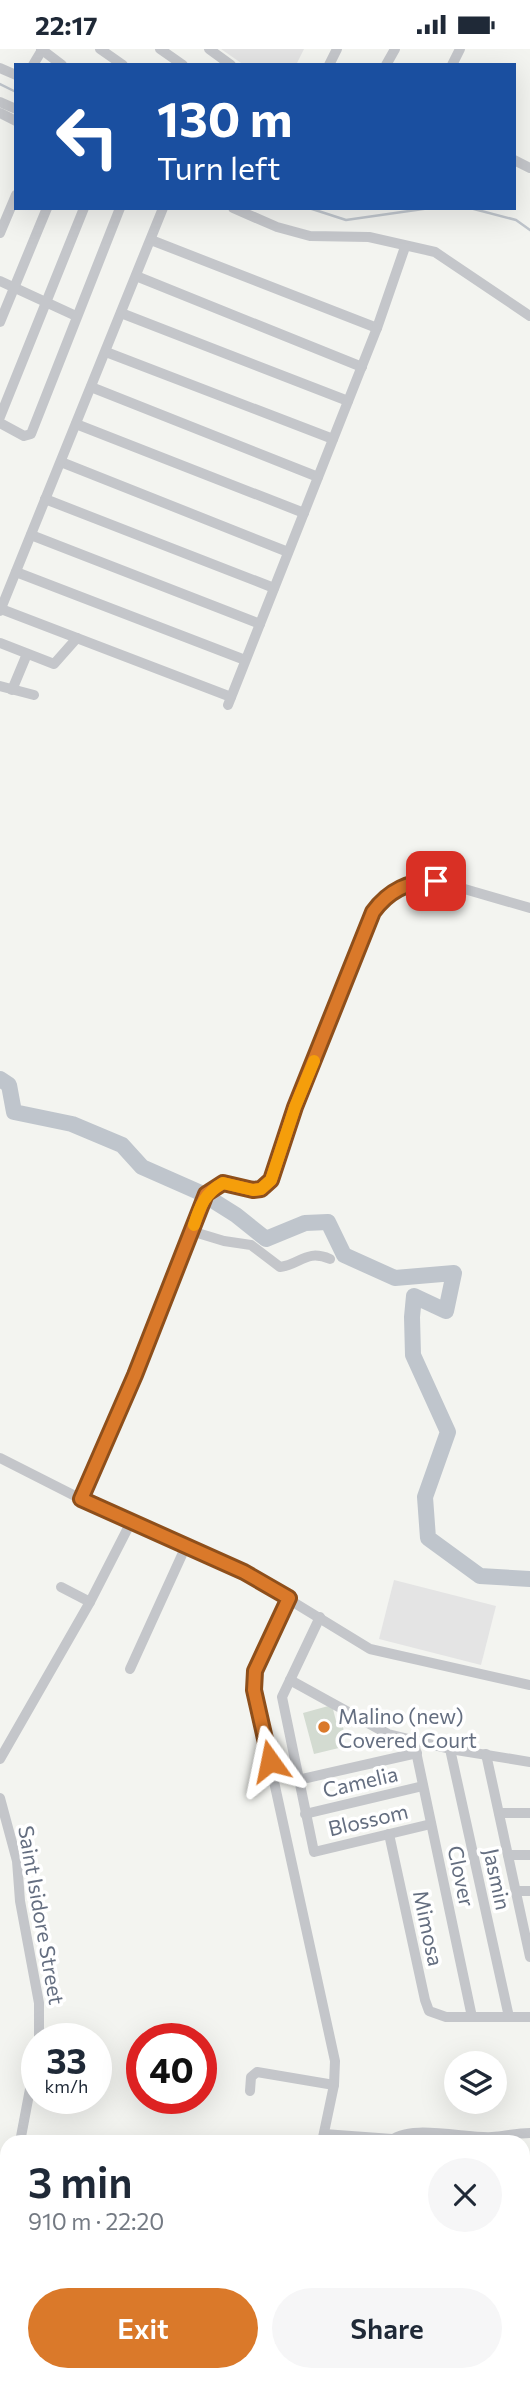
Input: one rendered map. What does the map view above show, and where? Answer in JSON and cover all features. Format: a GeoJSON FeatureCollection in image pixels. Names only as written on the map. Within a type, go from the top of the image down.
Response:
{"type":"FeatureCollection","features":[{"type":"Feature","properties":{"kind":"street"},"geometry":{"type":"LineString","coordinates":[[100,49],[120,63]]}},
{"type":"Feature","properties":{"kind":"street"},"geometry":{"type":"LineString","coordinates":[[160,49],[180,63]]}},
{"type":"Feature","properties":{"kind":"street"},"geometry":{"type":"LineString","coordinates":[[209,49],[228,63]]}},
{"type":"Feature","properties":{"kind":"street"},"geometry":{"type":"LineString","coordinates":[[42,50],[59,63]]}},
{"type":"Feature","properties":{"kind":"street"},"geometry":{"type":"LineString","coordinates":[[0,128],[7,117]]}},
{"type":"Feature","properties":{"kind":"street"},"geometry":{"type":"LineString","coordinates":[[0,233],[14,200]]}},
{"type":"Feature","properties":{"kind":"street"},"geometry":{"type":"LineString","coordinates":[[0,322],[46,210]]}},
{"type":"Feature","properties":{"kind":"street"},"geometry":{"type":"LineString","coordinates":[[0,417],[84,210]]}},
{"type":"Feature","properties":{"kind":"street"},"geometry":{"type":"LineString","coordinates":[[0,423],[24,436],[31,434],[119,210]]}},
{"type":"Feature","properties":{"kind":"street"},"geometry":{"type":"LineString","coordinates":[[162,210],[0,610],[77,638],[229,701],[362,367],[405,247]]}},
{"type":"Feature","properties":{"kind":"street"},"geometry":{"type":"LineString","coordinates":[[238,210],[277,227],[310,236],[369,237],[435,252],[530,316]]}},
{"type":"Feature","properties":{"kind":"street"},"geometry":{"type":"LineString","coordinates":[[151,240],[377,328]]}},
{"type":"Feature","properties":{"kind":"street"},"geometry":{"type":"LineString","coordinates":[[136,276],[362,367]]}},
{"type":"Feature","properties":{"kind":"street"},"geometry":{"type":"LineString","coordinates":[[0,281],[76,316]]}},
{"type":"Feature","properties":{"kind":"street"},"geometry":{"type":"LineString","coordinates":[[121,313],[348,401]]}},
{"type":"Feature","properties":{"kind":"street"},"geometry":{"type":"LineString","coordinates":[[106,352],[333,439]]}},
{"type":"Feature","properties":{"kind":"street"},"geometry":{"type":"LineString","coordinates":[[91,387],[318,477]]}},
{"type":"Feature","properties":{"kind":"street"},"geometry":{"type":"LineString","coordinates":[[76,424],[304,513]]}},
{"type":"Feature","properties":{"kind":"street"},"geometry":{"type":"LineString","coordinates":[[61,462],[288,552]]}},
{"type":"Feature","properties":{"kind":"street"},"geometry":{"type":"LineString","coordinates":[[46,499],[274,588]]}},
{"type":"Feature","properties":{"kind":"street"},"geometry":{"type":"LineString","coordinates":[[31,535],[260,624]]}},
{"type":"Feature","properties":{"kind":"street"},"geometry":{"type":"LineString","coordinates":[[16,572],[245,660]]}},
{"type":"Feature","properties":{"kind":"street"},"geometry":{"type":"LineString","coordinates":[[0,643],[55,664],[77,638]]}},
{"type":"Feature","properties":{"kind":"street"},"geometry":{"type":"LineString","coordinates":[[12,690],[27,654]]}},
{"type":"Feature","properties":{"kind":"street"},"geometry":{"type":"LineString","coordinates":[[0,686],[34,695]]}},
{"type":"Feature","properties":{"kind":"street"},"geometry":{"type":"LineString","coordinates":[[81,1499],[135,1375],[206,1194],[223,1183],[253,1190],[261,1189],[271,1180],[295,1107],[373,912],[389,894],[418,882],[436,881],[530,908]]}},
{"type":"Feature","properties":{"kind":"street"},"geometry":{"type":"LineString","coordinates":[[191,1231],[224,1241],[251,1245],[280,1267],[312,1255],[330,1259]]}},
{"type":"Feature","properties":{"kind":"street"},"geometry":{"type":"LineString","coordinates":[[0,1458],[81,1499],[244,1572],[370,1649],[530,1685]]}},
{"type":"Feature","properties":{"kind":"street"},"geometry":{"type":"LineString","coordinates":[[0,1759],[90,1602],[131,1522]]}},
{"type":"Feature","properties":{"kind":"street"},"geometry":{"type":"LineString","coordinates":[[130,1668],[186,1546]]}},
{"type":"Feature","properties":{"kind":"street"},"geometry":{"type":"LineString","coordinates":[[61,1587],[90,1602]]}},
{"type":"Feature","properties":{"kind":"street"},"geometry":{"type":"LineString","coordinates":[[289,1598],[255,1671],[254,1690],[335,2061],[334,2085],[324,2135]]}},
{"type":"Feature","properties":{"kind":"street"},"geometry":{"type":"LineString","coordinates":[[305,1814],[282,1697],[320,1617]]}},
{"type":"Feature","properties":{"kind":"street"},"geometry":{"type":"LineString","coordinates":[[289,1681],[416,1748]]}},
{"type":"Feature","properties":{"kind":"street"},"geometry":{"type":"LineString","coordinates":[[298,1780],[416,1748],[450,1749],[530,1762]]}},
{"type":"Feature","properties":{"kind":"street","name":"Clover"},"geometry":{"type":"LineString","coordinates":[[416,1748],[472,2017]]}},
{"type":"Feature","properties":{"kind":"street","name":"Jasmin"},"geometry":{"type":"LineString","coordinates":[[450,1749],[509,2017]]}},
{"type":"Feature","properties":{"kind":"street"},"geometry":{"type":"LineString","coordinates":[[486,1754],[528,1934],[530,1957]]}},
{"type":"Feature","properties":{"kind":"street","name":"Camelia"},"geometry":{"type":"LineString","coordinates":[[305,1814],[424,1786]]}},
{"type":"Feature","properties":{"kind":"street","name":"Saint Isidore Street"},"geometry":{"type":"LineString","coordinates":[[0,1798],[17,1861],[20,1901],[39,2003],[39,2023]]}},
{"type":"Feature","properties":{"kind":"street"},"geometry":{"type":"LineString","coordinates":[[499,1813],[530,1813]]}},
{"type":"Feature","properties":{"kind":"street","name":"Blossom"},"geometry":{"type":"LineString","coordinates":[[305,1814],[314,1851],[431,1824]]}},
{"type":"Feature","properties":{"kind":"street","name":"Mimosa"},"geometry":{"type":"LineString","coordinates":[[389,1834],[425,2000],[434,2014],[472,2017]]}},
{"type":"Feature","properties":{"kind":"street"},"geometry":{"type":"LineString","coordinates":[[508,1855],[530,1855]]}},
{"type":"Feature","properties":{"kind":"street"},"geometry":{"type":"LineString","coordinates":[[516,1891],[530,1891]]}},
{"type":"Feature","properties":{"kind":"street"},"geometry":{"type":"LineString","coordinates":[[472,2017],[530,2017]]}},
{"type":"Feature","properties":{"kind":"street"},"geometry":{"type":"LineString","coordinates":[[250,2091],[251,2077],[257,2072],[334,2085]]}},
{"type":"Feature","properties":{"kind":"street"},"geometry":{"type":"LineString","coordinates":[[21,2135],[25,2114]]}},
{"type":"Feature","properties":{"kind":"street"},"geometry":{"type":"LineString","coordinates":[[507,2135],[530,2133]]}},
{"type":"Feature","properties":{"kind":"street"},"geometry":{"type":"LineString","coordinates":[[406,2135],[434,2135]]}},
{"type":"Feature","properties":{"kind":"shaded area"},"geometry":{"type":"Polygon","coordinates":[[[221,49],[304,49],[297,63],[241,63],[221,49]]]}},
{"type":"Feature","properties":{"kind":"shaded area"},"geometry":{"type":"Polygon","coordinates":[[[394,1580],[496,1606],[481,1665],[379,1639],[394,1580]]]}},
{"type":"Feature","properties":{"kind":"shaded area","name":"Malino (new) Covered Court"},"geometry":{"type":"Polygon","coordinates":[[[332,1705],[336,1721],[341,1720],[344,1731],[339,1733],[343,1747],[314,1754],[303,1713],[332,1705]]]}},
{"type":"Feature","properties":{"kind":"waterway"},"geometry":{"type":"LineString","coordinates":[[0,84],[14,91]]}},
{"type":"Feature","properties":{"kind":"waterway"},"geometry":{"type":"LineString","coordinates":[[315,210],[346,220],[416,210]]}},
{"type":"Feature","properties":{"kind":"waterway"},"geometry":{"type":"LineString","coordinates":[[478,210],[516,220],[530,230]]}},
{"type":"Feature","properties":{"kind":"waterway"},"geometry":{"type":"LineString","coordinates":[[0,1079],[9,1085],[14,1112],[72,1124],[122,1145],[142,1167],[201,1193],[236,1215],[266,1239],[305,1223],[328,1222],[344,1255],[395,1278],[454,1273],[446,1311],[414,1296],[413,1355],[448,1432],[425,1497],[428,1538],[480,1576],[530,1579]]}},
{"type":"Feature","properties":{"kind":"slow traffic"},"geometry":{"type":"LineString","coordinates":[[194,1225],[206,1194],[223,1183],[253,1190],[267,1186],[277,1167],[295,1107],[314,1061]]}},
{"type":"Feature","properties":{"kind":"place","name":"Malino (new) Covered Court"},"geometry":{"type":"Point","coordinates":[324,1727]}},
{"type":"Feature","properties":{"kind":"route"},"geometry":{"type":"LineString","coordinates":[[270,1761],[254,1690],[255,1671],[289,1598],[244,1572],[81,1499],[135,1375],[206,1194],[223,1183],[253,1190],[267,1186],[277,1167],[295,1107],[373,912],[389,894],[398,889],[418,882],[436,881]]}}]}
